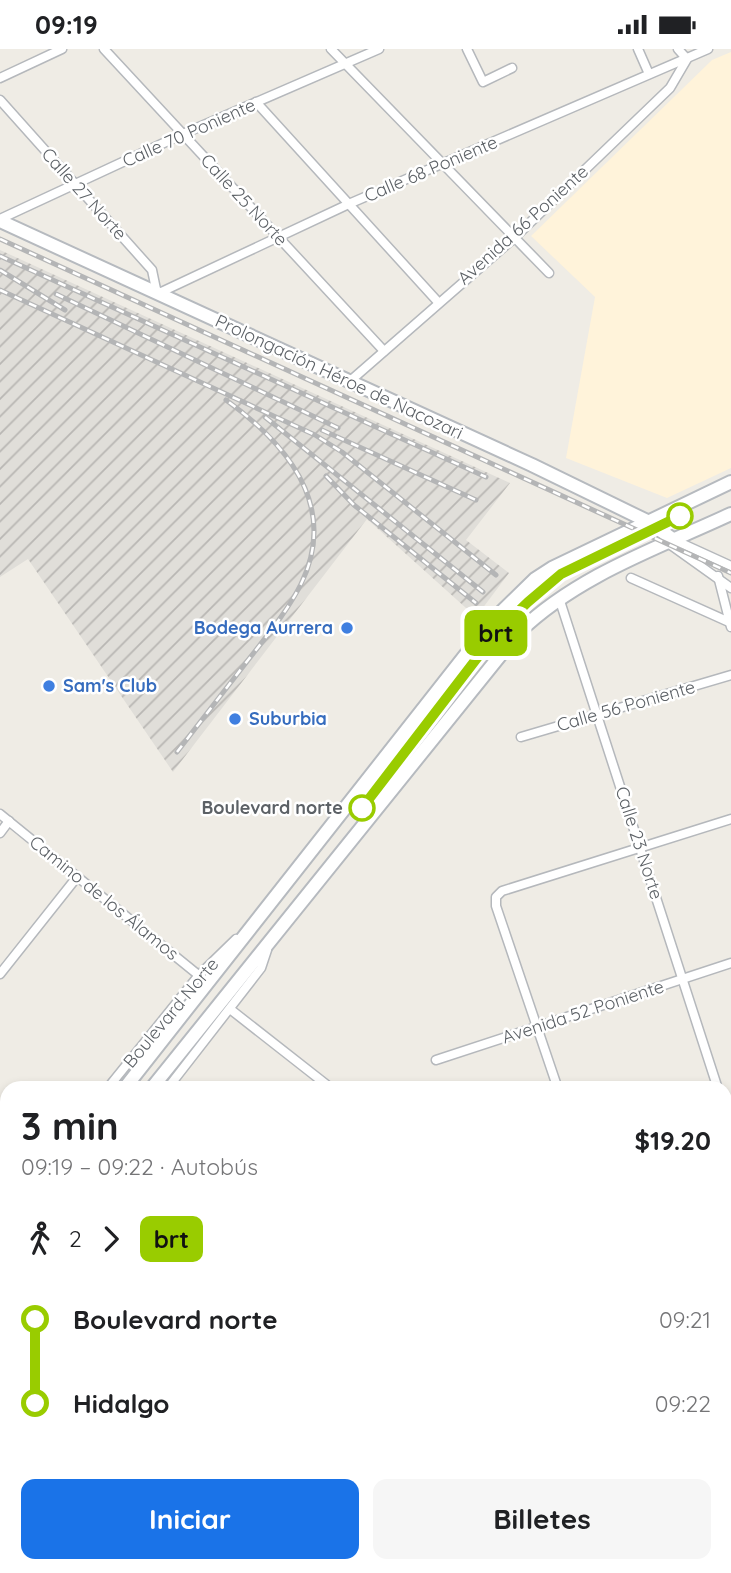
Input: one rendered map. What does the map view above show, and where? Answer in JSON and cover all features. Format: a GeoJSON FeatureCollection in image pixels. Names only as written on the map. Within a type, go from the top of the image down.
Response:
{"type":"FeatureCollection","features":[{"type":"Feature","properties":{"kind":"main road","name":"Prolongación Héroe de Nacozari"},"geometry":{"type":"LineString","coordinates":[[0,220],[647,521],[667,539]]}},
{"type":"Feature","properties":{"kind":"main road","name":"Boulevard Norte"},"geometry":{"type":"LineString","coordinates":[[130,1081],[203,979],[266,910],[493,620],[535,579],[552,568],[731,482]]}},
{"type":"Feature","properties":{"kind":"main road","name":"Boulevard Norte"},"geometry":{"type":"LineString","coordinates":[[158,1081],[494,660],[537,615],[585,582],[667,539],[731,514]]}},
{"type":"Feature","properties":{"kind":"street"},"geometry":{"type":"LineString","coordinates":[[0,78],[62,49]]}},
{"type":"Feature","properties":{"kind":"street","name":"Calle 25 Norte"},"geometry":{"type":"LineString","coordinates":[[104,49],[384,351]]}},
{"type":"Feature","properties":{"kind":"street"},"geometry":{"type":"LineString","coordinates":[[331,49],[549,273]]}},
{"type":"Feature","properties":{"kind":"street","name":"Calle 70 Poniente"},"geometry":{"type":"LineString","coordinates":[[0,220],[183,134],[379,49]]}},
{"type":"Feature","properties":{"kind":"street"},"geometry":{"type":"LineString","coordinates":[[467,49],[483,82],[512,68]]}},
{"type":"Feature","properties":{"kind":"street"},"geometry":{"type":"LineString","coordinates":[[638,49],[649,74]]}},
{"type":"Feature","properties":{"kind":"street"},"geometry":{"type":"LineString","coordinates":[[678,49],[687,59]]}},
{"type":"Feature","properties":{"kind":"street","name":"Calle 68 Poniente"},"geometry":{"type":"LineString","coordinates":[[157,295],[351,203],[708,49]]}},
{"type":"Feature","properties":{"kind":"street","name":"Avenida 66 Poniente"},"geometry":{"type":"LineString","coordinates":[[349,382],[514,237],[670,88],[687,59]]}},
{"type":"Feature","properties":{"kind":"street","name":"Calle 27 Norte"},"geometry":{"type":"LineString","coordinates":[[0,100],[152,270],[157,295]]}},
{"type":"Feature","properties":{"kind":"street"},"geometry":{"type":"LineString","coordinates":[[256,102],[351,203],[438,302]]}},
{"type":"Feature","properties":{"kind":"street"},"geometry":{"type":"LineString","coordinates":[[667,539],[731,566]]}},
{"type":"Feature","properties":{"kind":"street"},"geometry":{"type":"LineString","coordinates":[[667,539],[683,556],[718,576],[731,588]]}},
{"type":"Feature","properties":{"kind":"street"},"geometry":{"type":"LineString","coordinates":[[718,576],[730,625]]}},
{"type":"Feature","properties":{"kind":"street"},"geometry":{"type":"LineString","coordinates":[[631,578],[730,625]]}},
{"type":"Feature","properties":{"kind":"street","name":"Calle 23 Norte"},"geometry":{"type":"LineString","coordinates":[[559,598],[715,1081]]}},
{"type":"Feature","properties":{"kind":"street","name":"Calle 56 Poniente"},"geometry":{"type":"LineString","coordinates":[[521,737],[731,675]]}},
{"type":"Feature","properties":{"kind":"street","name":"Camino de los Álamos"},"geometry":{"type":"LineString","coordinates":[[0,814],[203,979]]}},
{"type":"Feature","properties":{"kind":"street"},"geometry":{"type":"LineString","coordinates":[[555,1081],[496,906],[496,897],[502,891],[731,819]]}},
{"type":"Feature","properties":{"kind":"street"},"geometry":{"type":"LineString","coordinates":[[0,833],[9,821]]}},
{"type":"Feature","properties":{"kind":"street"},"geometry":{"type":"LineString","coordinates":[[0,974],[77,877]]}},
{"type":"Feature","properties":{"kind":"street","name":"Boulevard Norte"},"geometry":{"type":"LineString","coordinates":[[173,1081],[261,968],[270,943]]}},
{"type":"Feature","properties":{"kind":"street","name":"Avenida 52 Poniente"},"geometry":{"type":"LineString","coordinates":[[436,1061],[731,963]]}},
{"type":"Feature","properties":{"kind":"street","name":"Boulevard Norte"},"geometry":{"type":"LineString","coordinates":[[114,1081],[203,979]]}},
{"type":"Feature","properties":{"kind":"street"},"geometry":{"type":"LineString","coordinates":[[230,1009],[322,1081]]}},
{"type":"Feature","properties":{"kind":"shaded area"},"geometry":{"type":"Polygon","coordinates":[[[731,52],[731,468],[667,498],[566,458],[595,297],[531,236],[712,60],[731,52]]]}},
{"type":"Feature","properties":{"kind":"shaded area"},"geometry":{"type":"Polygon","coordinates":[[[0,250],[510,483],[466,540],[509,573],[476,617],[367,519],[173,772],[28,559],[0,577],[0,250]]]}},
{"type":"Feature","properties":{"kind":"railway"},"geometry":{"type":"LineString","coordinates":[[0,239],[731,573]]}},
{"type":"Feature","properties":{"kind":"railway"},"geometry":{"type":"LineString","coordinates":[[0,256],[486,477]]}},
{"type":"Feature","properties":{"kind":"railway"},"geometry":{"type":"LineString","coordinates":[[0,270],[65,310]]}},
{"type":"Feature","properties":{"kind":"railway"},"geometry":{"type":"LineString","coordinates":[[0,290],[315,435],[342,452],[496,575]]}},
{"type":"Feature","properties":{"kind":"railway"},"geometry":{"type":"LineString","coordinates":[[56,294],[338,428]]}},
{"type":"Feature","properties":{"kind":"railway"},"geometry":{"type":"LineString","coordinates":[[177,752],[285,612],[301,584],[311,556],[314,529],[310,503],[301,479],[269,436],[226,400]]}},
{"type":"Feature","properties":{"kind":"railway"},"geometry":{"type":"LineString","coordinates":[[265,417],[483,592]]}},
{"type":"Feature","properties":{"kind":"railway"},"geometry":{"type":"LineString","coordinates":[[322,430],[476,500]]}},
{"type":"Feature","properties":{"kind":"railway"},"geometry":{"type":"LineString","coordinates":[[326,476],[354,505],[476,603]]}},
{"type":"Feature","properties":{"kind":"bus line","name":"brt"},"geometry":{"type":"LineString","coordinates":[[362,808],[497,632],[528,602],[561,574],[680,516]]}},
{"type":"Feature","properties":{"kind":"place","name":"Bodega Aurrera"},"geometry":{"type":"Point","coordinates":[347,628]}},
{"type":"Feature","properties":{"kind":"place","name":"Sam's Club"},"geometry":{"type":"Point","coordinates":[49,686]}},
{"type":"Feature","properties":{"kind":"place","name":"Suburbia"},"geometry":{"type":"Point","coordinates":[235,719]}},
{"type":"Feature","properties":{"kind":"place","name":"Boulevard norte"},"geometry":{"type":"Point","coordinates":[362,808]}}]}
